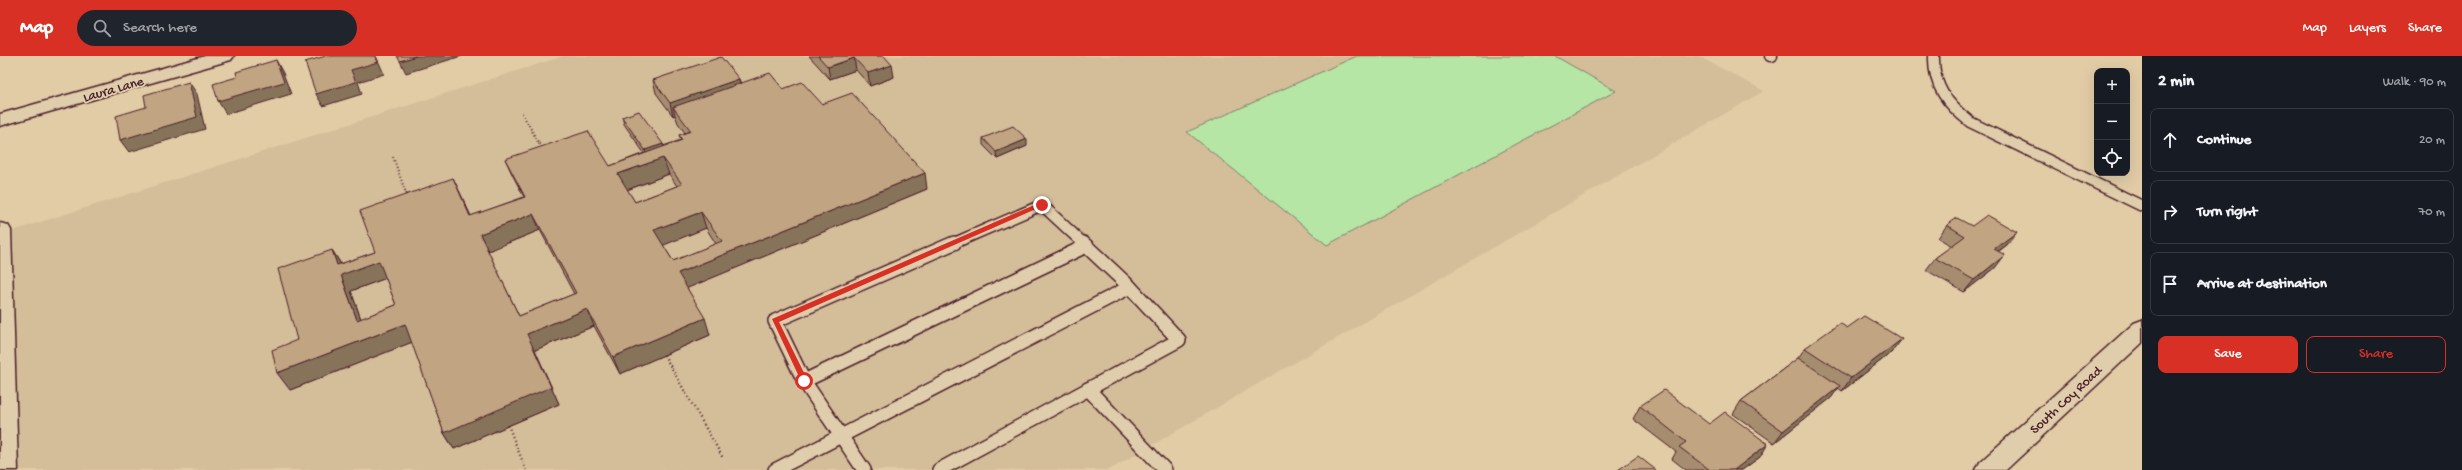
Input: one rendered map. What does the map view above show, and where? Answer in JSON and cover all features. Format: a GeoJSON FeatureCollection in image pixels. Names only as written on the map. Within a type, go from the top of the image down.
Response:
{"type":"FeatureCollection","features":[{"type":"Feature","properties":{"kind":"street","name":"Laura Lane"},"geometry":{"type":"LineString","coordinates":[[0,120],[225,56]]}},
{"type":"Feature","properties":{"kind":"street"},"geometry":{"type":"LineString","coordinates":[[0,230],[1,380],[5,470]]}},
{"type":"Feature","properties":{"kind":"street","name":"South Coy Road"},"geometry":{"type":"LineString","coordinates":[[1988,470],[2142,328]]}},
{"type":"Feature","properties":{"kind":"lane"},"geometry":{"type":"LineString","coordinates":[[1934,56],[1933,69],[1940,92],[1952,108],[1970,122],[2142,206]]}},
{"type":"Feature","properties":{"kind":"lane"},"geometry":{"type":"LineString","coordinates":[[864,470],[804,381],[775,321],[1042,205],[1130,287],[1178,340],[939,470]]}},
{"type":"Feature","properties":{"kind":"lane"},"geometry":{"type":"LineString","coordinates":[[804,381],[1086,246]]}},
{"type":"Feature","properties":{"kind":"lane"},"geometry":{"type":"LineString","coordinates":[[775,470],[1130,287]]}},
{"type":"Feature","properties":{"kind":"lane"},"geometry":{"type":"LineString","coordinates":[[1088,389],[1165,470]]}},
{"type":"Feature","properties":{"kind":"path"},"geometry":{"type":"LineString","coordinates":[[522,113],[543,150]]}},
{"type":"Feature","properties":{"kind":"path"},"geometry":{"type":"LineString","coordinates":[[392,157],[407,198]]}},
{"type":"Feature","properties":{"kind":"path"},"geometry":{"type":"LineString","coordinates":[[664,355],[724,458]]}},
{"type":"Feature","properties":{"kind":"path"},"geometry":{"type":"LineString","coordinates":[[508,425],[526,470]]}},
{"type":"Feature","properties":{"kind":"shaded area"},"geometry":{"type":"Polygon","coordinates":[[[564,56],[1698,56],[1764,91],[1109,470],[5,470],[0,235],[564,56]]]}},
{"type":"Feature","properties":{"kind":"green space"},"geometry":{"type":"Polygon","coordinates":[[[1357,56],[1555,56],[1616,91],[1327,245],[1187,132],[1357,56]]]}},
{"type":"Feature","properties":{"kind":"building"},"geometry":{"type":"Polygon","coordinates":[[[326,56],[375,56],[378,62],[351,70],[356,82],[316,94],[305,62],[326,56]]]}},
{"type":"Feature","properties":{"kind":"building"},"geometry":{"type":"Polygon","coordinates":[[[397,56],[416,56],[400,61],[397,56]]]}},
{"type":"Feature","properties":{"kind":"building"},"geometry":{"type":"Polygon","coordinates":[[[818,56],[884,56],[892,65],[868,73],[854,58],[828,67],[818,56]]]}},
{"type":"Feature","properties":{"kind":"building"},"geometry":{"type":"Polygon","coordinates":[[[721,57],[739,79],[670,103],[653,80],[721,57]]]}},
{"type":"Feature","properties":{"kind":"building"},"geometry":{"type":"Polygon","coordinates":[[[276,60],[284,82],[218,101],[213,84],[237,77],[236,72],[276,60]]]}},
{"type":"Feature","properties":{"kind":"building"},"geometry":{"type":"Polygon","coordinates":[[[770,73],[783,89],[802,82],[822,104],[852,93],[925,173],[678,273],[705,318],[613,357],[587,309],[527,334],[551,387],[444,433],[405,324],[277,373],[272,350],[297,340],[278,269],[332,250],[337,265],[375,252],[360,211],[453,178],[470,216],[525,197],[505,159],[588,131],[610,166],[682,140],[679,135],[691,131],[673,107],[770,73]],[[663,158],[618,174],[635,202],[682,184],[663,158]],[[701,212],[654,230],[673,261],[722,241],[701,212]],[[533,214],[480,234],[519,316],[576,293],[533,214]],[[379,261],[341,275],[357,320],[396,305],[379,261]]]}},
{"type":"Feature","properties":{"kind":"building"},"geometry":{"type":"Polygon","coordinates":[[[189,82],[197,117],[120,140],[116,116],[146,107],[144,95],[189,82]]]}},
{"type":"Feature","properties":{"kind":"building"},"geometry":{"type":"Polygon","coordinates":[[[639,111],[663,144],[645,150],[622,117],[639,111]]]}},
{"type":"Feature","properties":{"kind":"building"},"geometry":{"type":"Polygon","coordinates":[[[1013,126],[1027,139],[996,152],[983,138],[1013,126]]]}},
{"type":"Feature","properties":{"kind":"building"},"geometry":{"type":"Polygon","coordinates":[[[1987,215],[2017,232],[1994,249],[2005,255],[1974,280],[1935,258],[1965,236],[1947,225],[1957,218],[1972,226],[1987,215]]]}},
{"type":"Feature","properties":{"kind":"building"},"geometry":{"type":"Polygon","coordinates":[[[1864,316],[1902,339],[1851,378],[1805,348],[1840,323],[1847,328],[1864,316]]]}},
{"type":"Feature","properties":{"kind":"building"},"geometry":{"type":"Polygon","coordinates":[[[1798,358],[1840,386],[1783,431],[1741,401],[1798,358]]]}},
{"type":"Feature","properties":{"kind":"building"},"geometry":{"type":"Polygon","coordinates":[[[1664,390],[1709,424],[1725,412],[1768,444],[1734,470],[1710,470],[1679,447],[1686,442],[1640,406],[1664,390]]]}},
{"type":"Feature","properties":{"kind":"building"},"geometry":{"type":"Polygon","coordinates":[[[1638,456],[1656,470],[1618,470],[1638,456]]]}},
{"type":"Feature","properties":{"kind":"route"},"geometry":{"type":"LineString","coordinates":[[804,381],[775,321],[1042,205]]}}]}
